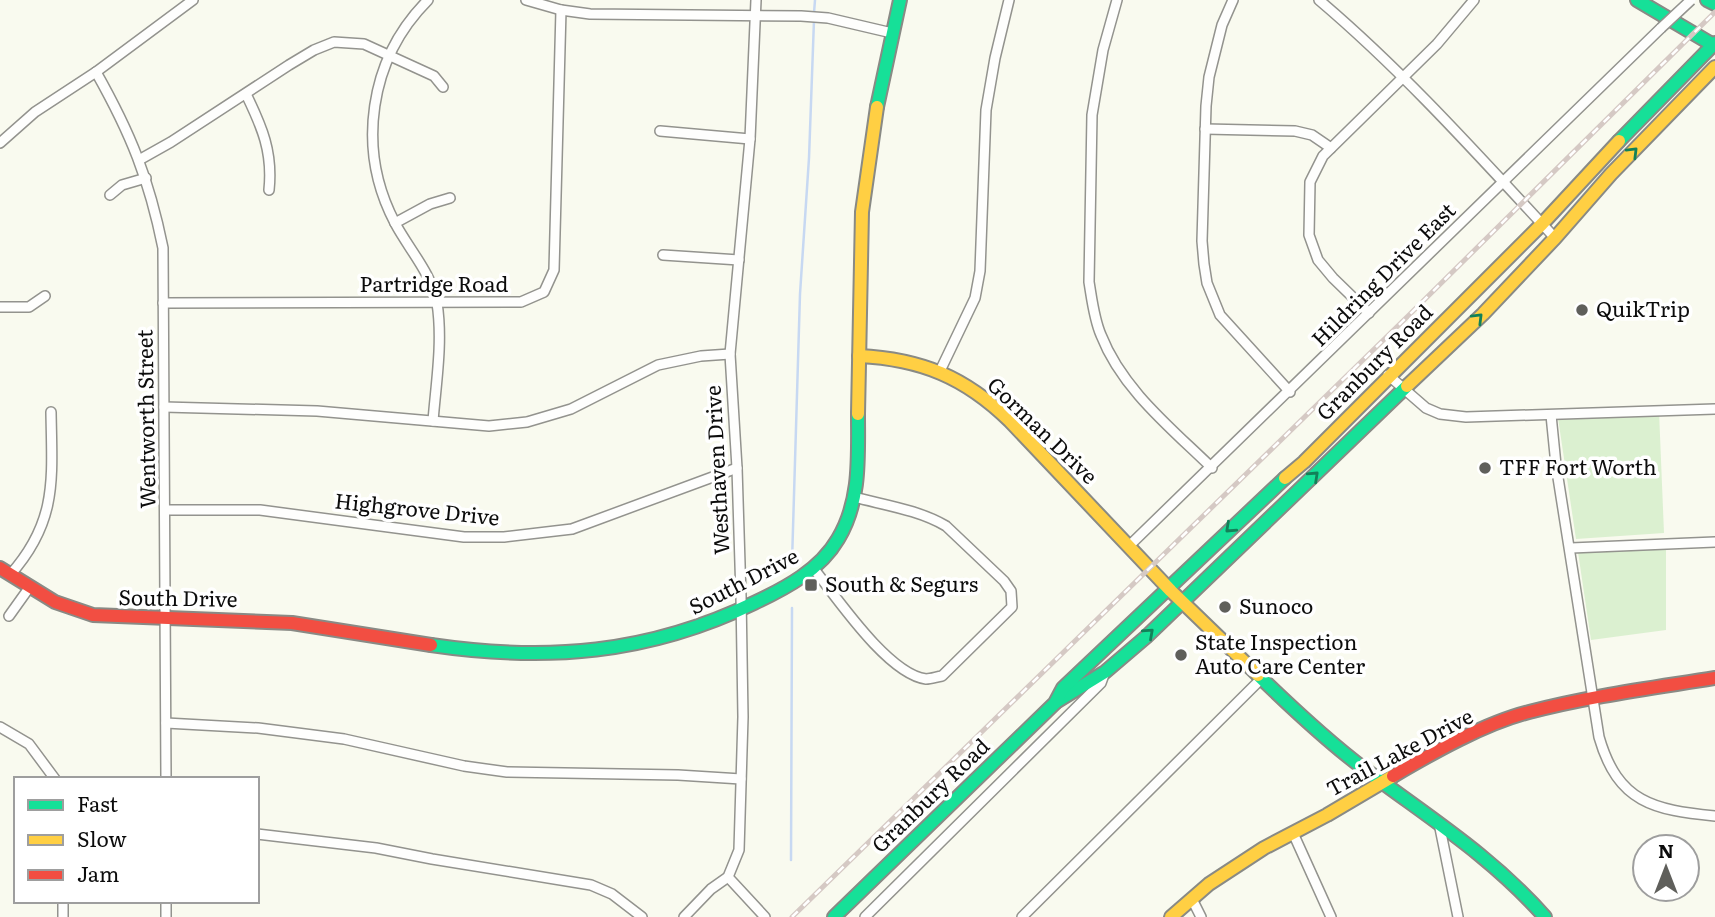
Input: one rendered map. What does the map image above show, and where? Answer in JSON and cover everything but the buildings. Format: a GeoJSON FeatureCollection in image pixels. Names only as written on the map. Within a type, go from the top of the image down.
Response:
{"type":"FeatureCollection","features":[{"type":"Feature","properties":{"kind":"main road","name":"South Drive"},"geometry":{"type":"LineString","coordinates":[[5,571],[53,602],[78,612],[104,617],[248,620],[297,624],[443,647],[516,655],[612,650],[644,644],[688,632],[741,611],[803,578],[814,569],[840,536],[854,496],[857,468],[863,208],[881,81],[901,0]]}},
{"type":"Feature","properties":{"kind":"main road"},"geometry":{"type":"LineString","coordinates":[[1637,0],[1714,45]]}},
{"type":"Feature","properties":{"kind":"main road"},"geometry":{"type":"LineString","coordinates":[[1707,0],[1715,4]]}},
{"type":"Feature","properties":{"kind":"main road","name":"Granbury Road"},"geometry":{"type":"LineString","coordinates":[[1055,703],[1063,688],[1167,587],[1304,462],[1388,375],[1542,224],[1647,111],[1714,45]]}},
{"type":"Feature","properties":{"kind":"main road","name":"Granbury Road"},"geometry":{"type":"LineString","coordinates":[[834,917],[1055,703],[1105,672],[1182,603],[1483,314],[1611,174],[1715,67]]}},
{"type":"Feature","properties":{"kind":"main road","name":"Gorman Drive"},"geometry":{"type":"LineString","coordinates":[[859,356],[896,357],[920,362],[980,395],[1130,545],[1182,603],[1311,725],[1487,858],[1518,886],[1545,917]]}},
{"type":"Feature","properties":{"kind":"main road"},"geometry":{"type":"LineString","coordinates":[[1105,672],[1109,655],[1131,632],[1141,614]]}},
{"type":"Feature","properties":{"kind":"main road","name":"Trail Lake Drive"},"geometry":{"type":"LineString","coordinates":[[1171,917],[1220,877],[1264,848],[1426,756],[1498,723],[1527,712],[1593,698],[1715,678]]}},
{"type":"Feature","properties":{"kind":"street"},"geometry":{"type":"LineString","coordinates":[[0,143],[35,112],[96,72],[193,0]]}},
{"type":"Feature","properties":{"kind":"street"},"geometry":{"type":"LineString","coordinates":[[428,0],[389,54],[376,94],[372,137],[386,202],[395,223],[426,275],[437,303],[438,352],[433,421]]}},
{"type":"Feature","properties":{"kind":"street"},"geometry":{"type":"LineString","coordinates":[[526,0],[561,10],[590,14],[801,16],[892,33]]}},
{"type":"Feature","properties":{"kind":"street","name":"Westhaven Drive"},"geometry":{"type":"LineString","coordinates":[[728,877],[739,850],[741,779],[741,611],[737,468],[730,354],[750,139],[756,0]]}},
{"type":"Feature","properties":{"kind":"street"},"geometry":{"type":"LineString","coordinates":[[940,371],[975,298],[980,271],[986,110],[1009,0]]}},
{"type":"Feature","properties":{"kind":"street"},"geometry":{"type":"LineString","coordinates":[[1117,0],[1103,50],[1092,115],[1089,282],[1093,304],[1100,334],[1129,383],[1212,468]]}},
{"type":"Feature","properties":{"kind":"street"},"geometry":{"type":"LineString","coordinates":[[1233,0],[1223,24],[1209,77],[1202,241],[1208,282],[1220,315],[1290,392]]}},
{"type":"Feature","properties":{"kind":"street"},"geometry":{"type":"LineString","coordinates":[[1319,0],[1346,23],[1504,181],[1555,238]]}},
{"type":"Feature","properties":{"kind":"street"},"geometry":{"type":"LineString","coordinates":[[1369,313],[1318,260],[1309,235],[1310,182],[1319,162],[1331,148],[1437,44],[1474,0]]}},
{"type":"Feature","properties":{"kind":"street","name":"Hildring Drive East"},"geometry":{"type":"LineString","coordinates":[[1130,545],[1690,0]]}},
{"type":"Feature","properties":{"kind":"street","name":"Partridge Road"},"geometry":{"type":"LineString","coordinates":[[163,303],[521,302],[544,292],[551,282],[554,270],[561,10]]}},
{"type":"Feature","properties":{"kind":"street"},"geometry":{"type":"LineString","coordinates":[[139,160],[297,60],[334,42],[364,44],[389,54],[434,76],[443,88]]}},
{"type":"Feature","properties":{"kind":"street","name":"Wentworth Street"},"geometry":{"type":"LineString","coordinates":[[96,72],[124,121],[146,178],[163,248],[166,777]]}},
{"type":"Feature","properties":{"kind":"street"},"geometry":{"type":"LineString","coordinates":[[246,93],[260,122],[270,157],[269,190]]}},
{"type":"Feature","properties":{"kind":"street"},"geometry":{"type":"LineString","coordinates":[[1205,129],[1304,133],[1331,148]]}},
{"type":"Feature","properties":{"kind":"street"},"geometry":{"type":"LineString","coordinates":[[660,131],[750,139]]}},
{"type":"Feature","properties":{"kind":"street"},"geometry":{"type":"LineString","coordinates":[[110,195],[122,185],[146,178]]}},
{"type":"Feature","properties":{"kind":"street"},"geometry":{"type":"LineString","coordinates":[[395,223],[430,204],[450,198]]}},
{"type":"Feature","properties":{"kind":"street"},"geometry":{"type":"LineString","coordinates":[[663,256],[739,260]]}},
{"type":"Feature","properties":{"kind":"street"},"geometry":{"type":"LineString","coordinates":[[0,307],[29,307],[45,296]]}},
{"type":"Feature","properties":{"kind":"street"},"geometry":{"type":"LineString","coordinates":[[164,407],[317,411],[489,426],[537,419],[571,409],[658,365],[678,359],[730,354]]}},
{"type":"Feature","properties":{"kind":"street"},"geometry":{"type":"LineString","coordinates":[[1388,375],[1426,408],[1440,414],[1466,417],[1715,409]]}},
{"type":"Feature","properties":{"kind":"street"},"geometry":{"type":"LineString","coordinates":[[5,571],[38,537],[48,510],[52,472],[51,412]]}},
{"type":"Feature","properties":{"kind":"street"},"geometry":{"type":"LineString","coordinates":[[1551,415],[1556,465],[1605,757],[1629,790],[1646,804],[1661,809],[1715,816]]}},
{"type":"Feature","properties":{"kind":"street","name":"Highgrove Drive"},"geometry":{"type":"LineString","coordinates":[[166,510],[260,510],[464,537],[503,537],[572,528],[737,468]]}},
{"type":"Feature","properties":{"kind":"street"},"geometry":{"type":"LineString","coordinates":[[814,569],[873,644],[911,673],[928,679],[942,676],[1012,607],[1011,591],[1004,581],[963,540],[935,520],[854,496]]}},
{"type":"Feature","properties":{"kind":"street"},"geometry":{"type":"LineString","coordinates":[[1571,548],[1715,542]]}},
{"type":"Feature","properties":{"kind":"street"},"geometry":{"type":"LineString","coordinates":[[9,616],[29,587]]}},
{"type":"Feature","properties":{"kind":"street"},"geometry":{"type":"LineString","coordinates":[[865,917],[1101,683],[1105,672]]}},
{"type":"Feature","properties":{"kind":"street"},"geometry":{"type":"LineString","coordinates":[[1022,917],[1262,678]]}},
{"type":"Feature","properties":{"kind":"street"},"geometry":{"type":"LineString","coordinates":[[166,723],[258,728],[344,739],[464,766],[507,772],[678,775],[741,779]]}},
{"type":"Feature","properties":{"kind":"street"},"geometry":{"type":"LineString","coordinates":[[0,727],[29,744],[54,777]]}},
{"type":"Feature","properties":{"kind":"street"},"geometry":{"type":"LineString","coordinates":[[1439,823],[1458,917]]}},
{"type":"Feature","properties":{"kind":"street"},"geometry":{"type":"LineString","coordinates":[[1293,832],[1331,917]]}},
{"type":"Feature","properties":{"kind":"street"},"geometry":{"type":"LineString","coordinates":[[259,834],[376,848],[591,885],[612,894],[642,917]]}},
{"type":"Feature","properties":{"kind":"street"},"geometry":{"type":"LineString","coordinates":[[684,917],[728,877],[765,917]]}},
{"type":"Feature","properties":{"kind":"street"},"geometry":{"type":"LineString","coordinates":[[1192,900],[1201,917]]}},
{"type":"Feature","properties":{"kind":"green space"},"geometry":{"type":"Polygon","coordinates":[[[1659,411],[1664,533],[1576,539],[1558,418],[1659,411]]]}},
{"type":"Feature","properties":{"kind":"green space"},"geometry":{"type":"Polygon","coordinates":[[[1666,548],[1666,630],[1591,640],[1578,552],[1666,548]]]}},
{"type":"Feature","properties":{"kind":"waterway"},"geometry":{"type":"LineString","coordinates":[[814,13],[815,0]]}},
{"type":"Feature","properties":{"kind":"waterway"},"geometry":{"type":"LineString","coordinates":[[792,562],[800,294],[814,20]]}},
{"type":"Feature","properties":{"kind":"waterway"},"geometry":{"type":"LineString","coordinates":[[791,860],[792,608]]}},
{"type":"Feature","properties":{"kind":"railway"},"geometry":{"type":"LineString","coordinates":[[792,917],[1408,316],[1715,12]]}},
{"type":"Feature","properties":{"kind":"traffic: fast"},"geometry":{"type":"LineString","coordinates":[[877,107],[900,0]]}},
{"type":"Feature","properties":{"kind":"traffic: fast"},"geometry":{"type":"LineString","coordinates":[[1637,0],[1715,46]]}},
{"type":"Feature","properties":{"kind":"traffic: fast"},"geometry":{"type":"LineString","coordinates":[[1707,0],[1715,4]]}},
{"type":"Feature","properties":{"kind":"traffic: fast"},"geometry":{"type":"LineString","coordinates":[[1619,141],[1715,43]]}},
{"type":"Feature","properties":{"kind":"traffic: fast"},"geometry":{"type":"LineString","coordinates":[[1056,702],[1105,672],[1146,637],[1407,386]]}},
{"type":"Feature","properties":{"kind":"traffic: fast"},"geometry":{"type":"LineString","coordinates":[[431,645],[515,653],[596,650],[675,633],[714,620],[778,591],[822,560],[831,550],[845,524],[857,478],[858,414]]}},
{"type":"Feature","properties":{"kind":"traffic: fast"},"geometry":{"type":"LineString","coordinates":[[834,917],[1055,703],[1063,688],[1285,478]]}},
{"type":"Feature","properties":{"kind":"traffic: fast"},"geometry":{"type":"LineString","coordinates":[[1258,675],[1338,749],[1482,857],[1545,917]]}},
{"type":"Feature","properties":{"kind":"traffic: slow"},"geometry":{"type":"LineString","coordinates":[[1407,386],[1483,314],[1611,174],[1715,67]]}},
{"type":"Feature","properties":{"kind":"traffic: slow"},"geometry":{"type":"LineString","coordinates":[[858,414],[862,212],[877,107]]}},
{"type":"Feature","properties":{"kind":"traffic: slow"},"geometry":{"type":"LineString","coordinates":[[1285,478],[1542,224],[1619,141]]}},
{"type":"Feature","properties":{"kind":"traffic: slow"},"geometry":{"type":"LineString","coordinates":[[859,356],[902,361],[941,373],[993,406],[1171,591],[1258,675]]}},
{"type":"Feature","properties":{"kind":"traffic: slow"},"geometry":{"type":"LineString","coordinates":[[1171,917],[1209,884],[1264,848],[1393,776]]}},
{"type":"Feature","properties":{"kind":"traffic: jam"},"geometry":{"type":"LineString","coordinates":[[0,568],[55,602],[93,615],[292,623],[431,645]]}},
{"type":"Feature","properties":{"kind":"traffic: jam"},"geometry":{"type":"LineString","coordinates":[[1393,776],[1459,740],[1512,717],[1598,697],[1715,678]]}},
{"type":"Feature","properties":{"kind":"place","name":"QuikTrip"},"geometry":{"type":"Point","coordinates":[1582,310]}},
{"type":"Feature","properties":{"kind":"place","name":"TFF Fort Worth"},"geometry":{"type":"Point","coordinates":[1485,468]}},
{"type":"Feature","properties":{"kind":"place","name":"South & Segurs"},"geometry":{"type":"Point","coordinates":[811,585]}},
{"type":"Feature","properties":{"kind":"place","name":"Sunoco"},"geometry":{"type":"Point","coordinates":[1225,607]}},
{"type":"Feature","properties":{"kind":"place","name":"State Inspection Auto Care Center"},"geometry":{"type":"Point","coordinates":[1181,655]}}]}
